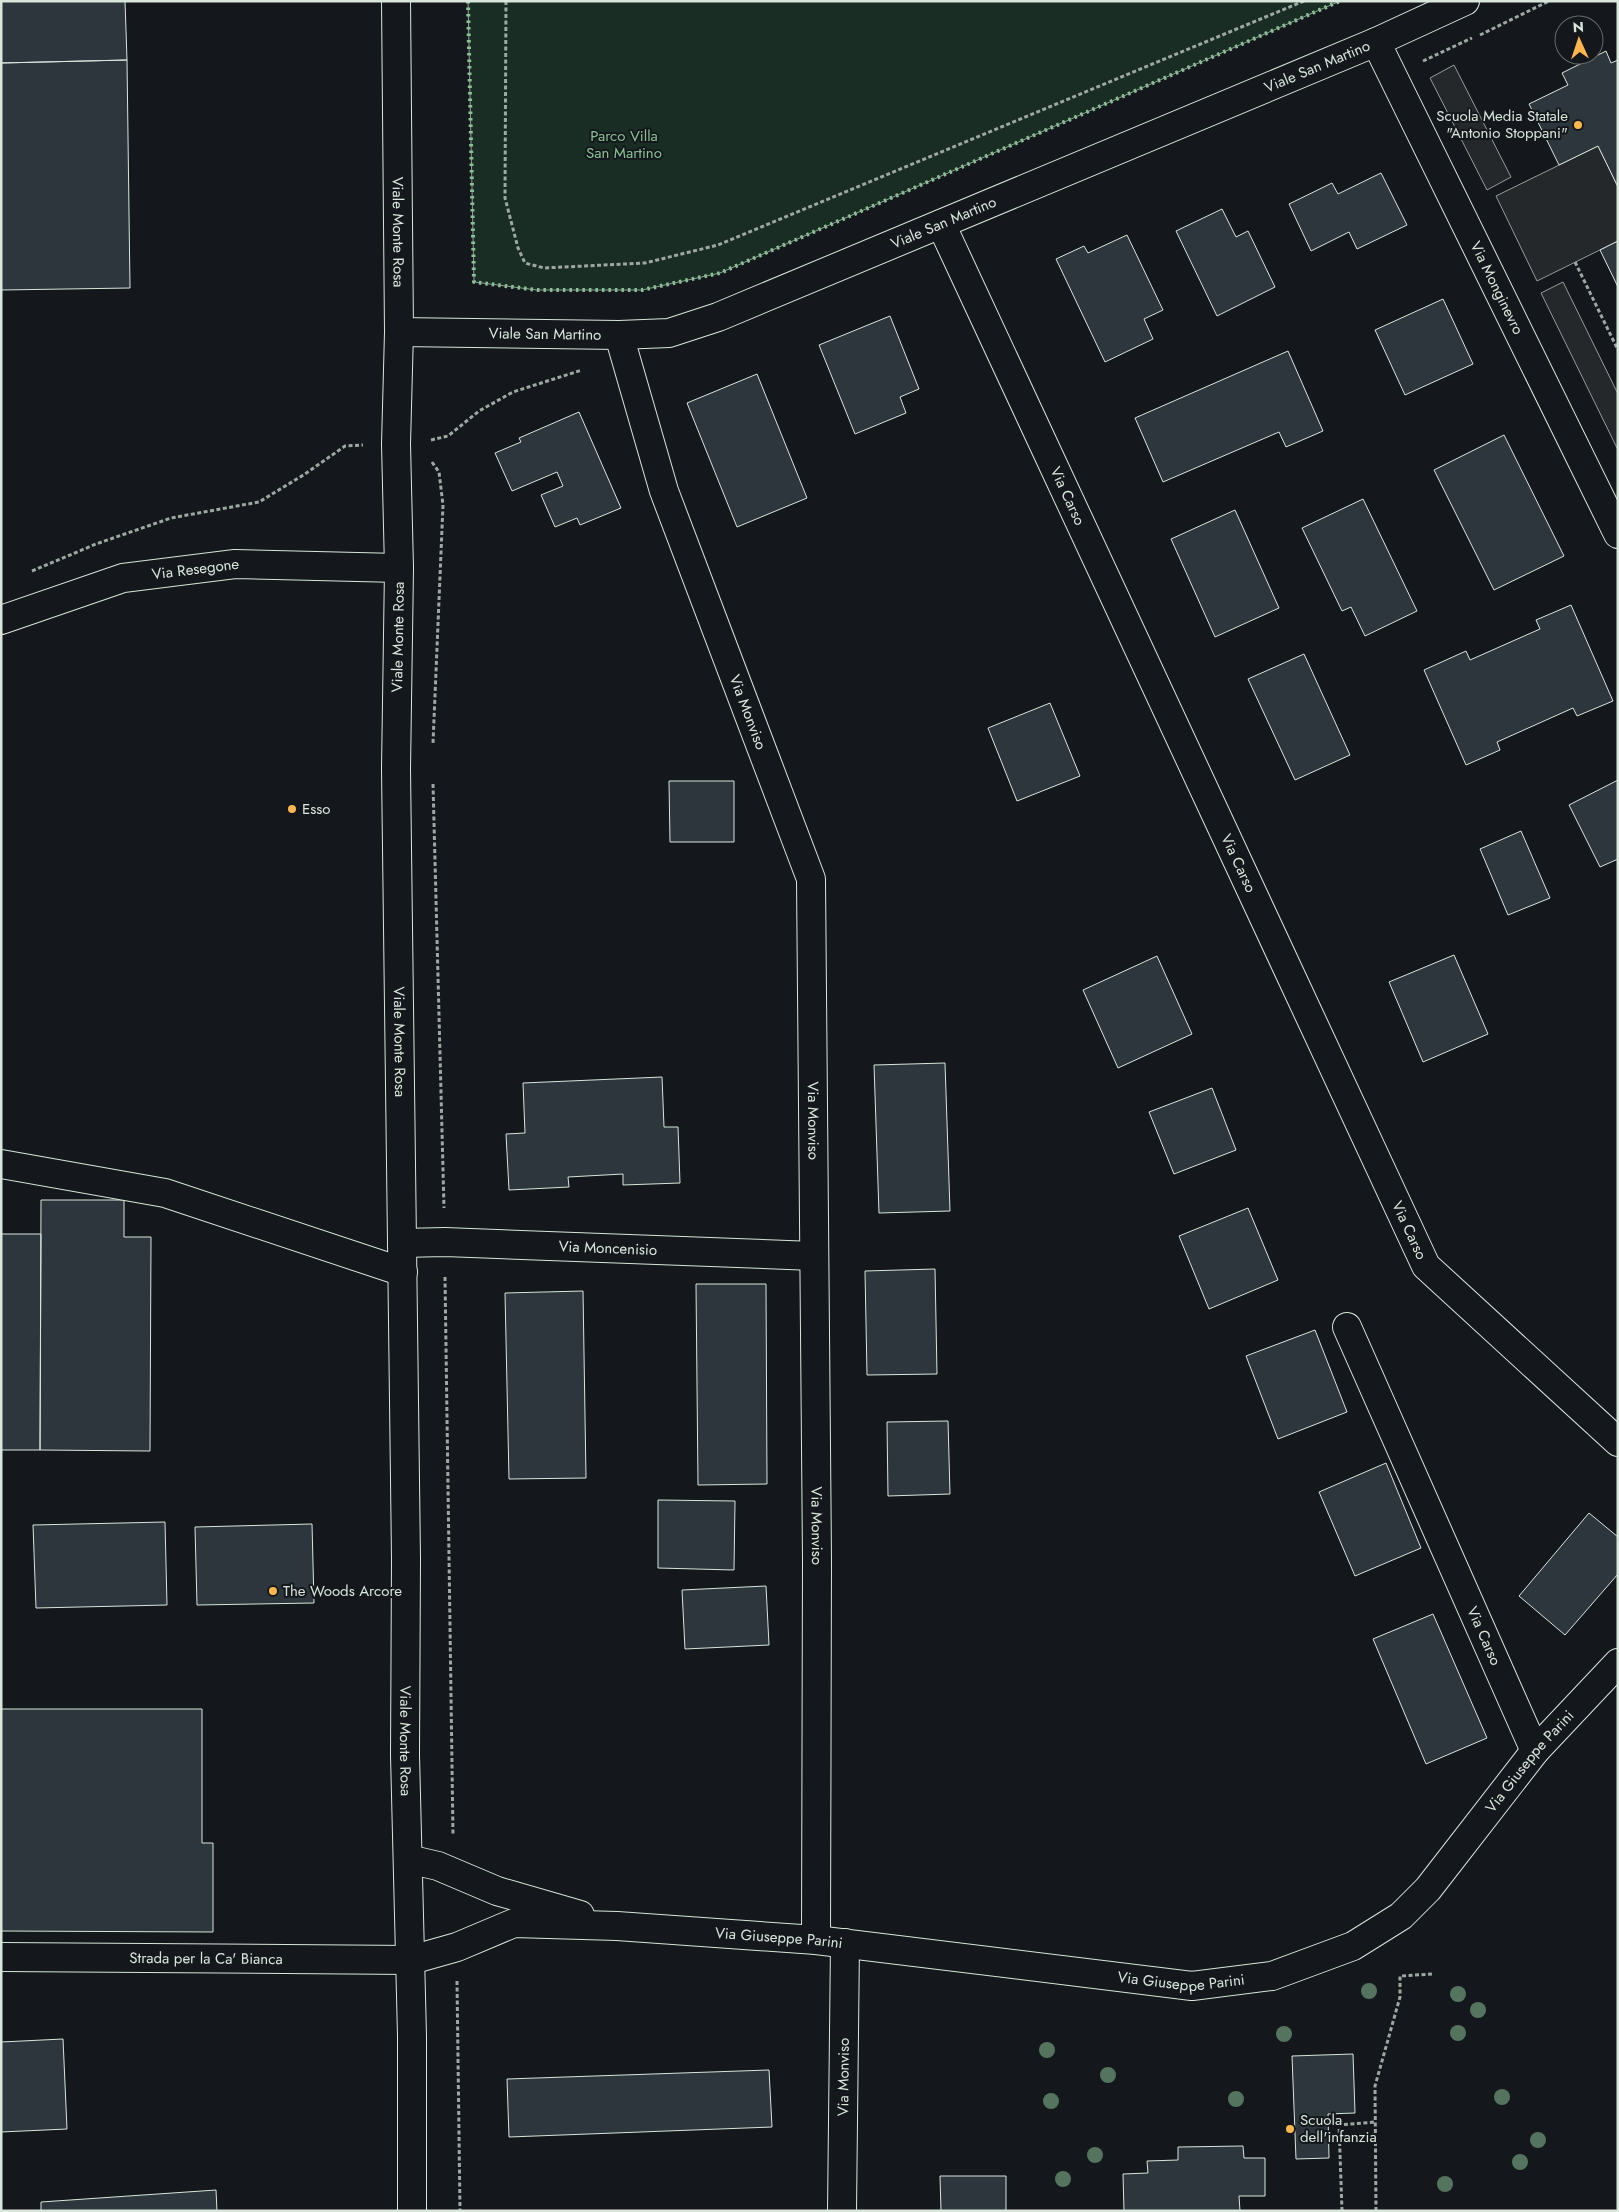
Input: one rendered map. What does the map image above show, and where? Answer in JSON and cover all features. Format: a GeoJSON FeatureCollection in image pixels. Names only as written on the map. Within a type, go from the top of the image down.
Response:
{"type":"FeatureCollection","features":[{"type":"Feature","properties":{"kind":"street","name":"Viale Monte Rosa"},"geometry":{"type":"LineString","coordinates":[[396,1],[399,332],[407,444],[399,568],[396,770],[406,1559],[405,1755],[411,1960],[412,2211]]}},
{"type":"Feature","properties":{"kind":"street","name":"Viale San Martino"},"geometry":{"type":"LineString","coordinates":[[399,332],[619,335],[670,333],[718,317],[941,224],[1376,42],[1465,1]]}},
{"type":"Feature","properties":{"kind":"street","name":"Via Monginevro"},"geometry":{"type":"LineString","coordinates":[[1376,42],[1618,534]]}},
{"type":"Feature","properties":{"kind":"street","name":"Via Carso"},"geometry":{"type":"LineString","coordinates":[[941,224],[1426,1266],[1618,1442]]}},
{"type":"Feature","properties":{"kind":"street","name":"Via Monviso"},"geometry":{"type":"LineString","coordinates":[[619,335],[664,491],[811,879],[817,1560],[816,1940]]}},
{"type":"Feature","properties":{"kind":"street","name":"Via Resegone"},"geometry":{"type":"LineString","coordinates":[[1,620],[123,578],[236,564],[399,568]]}},
{"type":"Feature","properties":{"kind":"street"},"geometry":{"type":"LineString","coordinates":[[1,1164],[165,1193],[403,1272]]}},
{"type":"Feature","properties":{"kind":"street","name":"Via Moncenisio"},"geometry":{"type":"LineString","coordinates":[[402,1243],[444,1242],[814,1256]]}},
{"type":"Feature","properties":{"kind":"street","name":"Via Carso"},"geometry":{"type":"LineString","coordinates":[[1347,1327],[1535,1751]]}},
{"type":"Feature","properties":{"kind":"street","name":"Via Giuseppe Parini"},"geometry":{"type":"LineString","coordinates":[[411,1960],[457,1946],[514,1923],[617,1926],[816,1940],[1192,1986],[1272,1976],[1353,1946],[1401,1916],[1428,1889],[1535,1751],[1618,1663]]}},
{"type":"Feature","properties":{"kind":"street","name":"Via Giuseppe Parini"},"geometry":{"type":"LineString","coordinates":[[408,1859],[438,1866],[453,1874],[497,1891],[617,1926]]}},
{"type":"Feature","properties":{"kind":"street","name":"Via Monviso"},"geometry":{"type":"LineString","coordinates":[[842,2211],[845,1943]]}},
{"type":"Feature","properties":{"kind":"street","name":"Strada per la Ca' Bianca"},"geometry":{"type":"LineString","coordinates":[[1,1957],[411,1960]]}},
{"type":"Feature","properties":{"kind":"path"},"geometry":{"type":"LineString","coordinates":[[506,1],[505,198],[518,248],[525,263],[544,268],[645,263],[718,245],[1304,1]]}},
{"type":"Feature","properties":{"kind":"path"},"geometry":{"type":"LineString","coordinates":[[1575,262],[1618,350]]}},
{"type":"Feature","properties":{"kind":"path"},"geometry":{"type":"LineString","coordinates":[[27,573],[96,544],[171,518],[259,502],[305,474],[345,446],[407,444],[448,436],[479,411],[513,392],[584,369]]}},
{"type":"Feature","properties":{"kind":"path"},"geometry":{"type":"LineString","coordinates":[[407,444],[439,472],[443,505],[433,750]]}},
{"type":"Feature","properties":{"kind":"path"},"geometry":{"type":"LineString","coordinates":[[433,780],[444,1242],[453,1874]]}},
{"type":"Feature","properties":{"kind":"path"},"geometry":{"type":"LineString","coordinates":[[457,1946],[460,2211]]}},
{"type":"Feature","properties":{"kind":"path"},"geometry":{"type":"LineString","coordinates":[[1376,2211],[1375,2086],[1400,1997],[1400,1976],[1433,1974]]}},
{"type":"Feature","properties":{"kind":"path"},"geometry":{"type":"LineString","coordinates":[[1342,2211],[1339,2125],[1375,2122]]}},
{"type":"Feature","properties":{"kind":"green space","name":"Parco Villa San Martino"},"geometry":{"type":"Polygon","coordinates":[[[468,1],[1340,1],[720,273],[642,290],[537,290],[474,282],[468,1]]]}},
{"type":"Feature","properties":{"kind":"shaded area"},"geometry":{"type":"Polygon","coordinates":[[[1454,65],[1511,177],[1487,190],[1430,78],[1454,65]]]}},
{"type":"Feature","properties":{"kind":"shaded area"},"geometry":{"type":"Polygon","coordinates":[[[1598,146],[1618,187],[1618,241],[1537,281],[1496,196],[1598,146]]]}},
{"type":"Feature","properties":{"kind":"shaded area"},"geometry":{"type":"Polygon","coordinates":[[[1563,282],[1618,394],[1618,450],[1541,293],[1563,282]]]}},
{"type":"Feature","properties":{"kind":"building"},"geometry":{"type":"Polygon","coordinates":[[[1,1],[125,1],[127,60],[1,63],[1,1]]]}},
{"type":"Feature","properties":{"kind":"building","name":"Scuola Media Statale \"Antonio Stoppani\""},"geometry":{"type":"Polygon","coordinates":[[[1606,51],[1611,63],[1618,60],[1618,187],[1598,146],[1559,165],[1529,104],[1568,85],[1562,73],[1578,65],[1604,65],[1604,52],[1606,51]]]}},
{"type":"Feature","properties":{"kind":"building"},"geometry":{"type":"Polygon","coordinates":[[[127,60],[130,288],[1,290],[1,63],[127,60]]]}},
{"type":"Feature","properties":{"kind":"building"},"geometry":{"type":"Polygon","coordinates":[[[1381,173],[1407,225],[1357,249],[1349,232],[1311,251],[1289,204],[1332,183],[1338,194],[1381,173]]]}},
{"type":"Feature","properties":{"kind":"building"},"geometry":{"type":"Polygon","coordinates":[[[1222,209],[1236,237],[1248,231],[1275,287],[1217,316],[1176,231],[1222,209]]]}},
{"type":"Feature","properties":{"kind":"building"},"geometry":{"type":"Polygon","coordinates":[[[1127,235],[1163,310],[1144,319],[1153,339],[1105,362],[1056,259],[1084,246],[1088,253],[1127,235]]]}},
{"type":"Feature","properties":{"kind":"building"},"geometry":{"type":"Polygon","coordinates":[[[1618,241],[1618,287],[1600,250],[1618,241]]]}},
{"type":"Feature","properties":{"kind":"building"},"geometry":{"type":"Polygon","coordinates":[[[1443,299],[1473,364],[1405,395],[1375,330],[1443,299]]]}},
{"type":"Feature","properties":{"kind":"building"},"geometry":{"type":"Polygon","coordinates":[[[890,316],[919,389],[900,397],[906,413],[855,434],[819,345],[890,316]]]}},
{"type":"Feature","properties":{"kind":"building"},"geometry":{"type":"Polygon","coordinates":[[[1288,351],[1323,431],[1286,447],[1279,432],[1163,482],[1135,418],[1288,351]]]}},
{"type":"Feature","properties":{"kind":"building"},"geometry":{"type":"Polygon","coordinates":[[[757,374],[807,498],[737,527],[687,403],[757,374]]]}},
{"type":"Feature","properties":{"kind":"building"},"geometry":{"type":"Polygon","coordinates":[[[579,412],[621,508],[580,525],[577,518],[555,527],[541,495],[563,486],[557,472],[512,491],[495,453],[521,442],[519,438],[579,412]]]}},
{"type":"Feature","properties":{"kind":"building"},"geometry":{"type":"Polygon","coordinates":[[[1504,435],[1564,556],[1494,590],[1434,470],[1504,435]]]}},
{"type":"Feature","properties":{"kind":"building"},"geometry":{"type":"Polygon","coordinates":[[[1363,499],[1417,611],[1365,636],[1351,607],[1342,611],[1302,528],[1363,499]]]}},
{"type":"Feature","properties":{"kind":"building"},"geometry":{"type":"Polygon","coordinates":[[[1235,510],[1279,608],[1215,637],[1171,539],[1235,510]]]}},
{"type":"Feature","properties":{"kind":"building"},"geometry":{"type":"Polygon","coordinates":[[[1571,605],[1613,701],[1577,716],[1573,708],[1497,742],[1500,750],[1466,765],[1424,670],[1466,651],[1470,660],[1540,629],[1536,620],[1571,605]]]}},
{"type":"Feature","properties":{"kind":"building"},"geometry":{"type":"Polygon","coordinates":[[[1304,654],[1350,755],[1295,780],[1248,679],[1304,654]]]}},
{"type":"Feature","properties":{"kind":"building"},"geometry":{"type":"Polygon","coordinates":[[[1050,703],[1080,776],[1017,801],[988,728],[1050,703]]]}},
{"type":"Feature","properties":{"kind":"building"},"geometry":{"type":"Polygon","coordinates":[[[1618,780],[1618,859],[1600,867],[1569,805],[1618,780]]]}},
{"type":"Feature","properties":{"kind":"building"},"geometry":{"type":"Polygon","coordinates":[[[669,781],[734,781],[734,842],[670,842],[669,781]]]}},
{"type":"Feature","properties":{"kind":"building"},"geometry":{"type":"Polygon","coordinates":[[[1521,831],[1550,898],[1508,915],[1480,849],[1521,831]]]}},
{"type":"Feature","properties":{"kind":"building"},"geometry":{"type":"Polygon","coordinates":[[[1454,955],[1488,1034],[1423,1062],[1389,982],[1454,955]]]}},
{"type":"Feature","properties":{"kind":"building"},"geometry":{"type":"Polygon","coordinates":[[[1157,956],[1192,1034],[1118,1068],[1083,990],[1157,956]]]}},
{"type":"Feature","properties":{"kind":"building"},"geometry":{"type":"Polygon","coordinates":[[[945,1063],[950,1211],[879,1213],[874,1065],[945,1063]]]}},
{"type":"Feature","properties":{"kind":"building"},"geometry":{"type":"Polygon","coordinates":[[[662,1077],[664,1127],[678,1127],[680,1183],[623,1185],[623,1174],[568,1177],[569,1187],[509,1190],[506,1134],[525,1133],[523,1083],[662,1077]]]}},
{"type":"Feature","properties":{"kind":"building"},"geometry":{"type":"Polygon","coordinates":[[[1212,1088],[1236,1150],[1174,1174],[1149,1112],[1212,1088]]]}},
{"type":"Feature","properties":{"kind":"building"},"geometry":{"type":"Polygon","coordinates":[[[41,1200],[124,1200],[124,1237],[151,1237],[150,1451],[40,1450],[41,1200]]]}},
{"type":"Feature","properties":{"kind":"building"},"geometry":{"type":"Polygon","coordinates":[[[1248,1208],[1278,1280],[1209,1309],[1179,1236],[1248,1208]]]}},
{"type":"Feature","properties":{"kind":"building"},"geometry":{"type":"Polygon","coordinates":[[[1,1234],[41,1234],[40,1450],[1,1450],[1,1234]]]}},
{"type":"Feature","properties":{"kind":"building"},"geometry":{"type":"Polygon","coordinates":[[[935,1269],[937,1374],[867,1375],[865,1271],[935,1269]]]}},
{"type":"Feature","properties":{"kind":"building"},"geometry":{"type":"Polygon","coordinates":[[[696,1284],[766,1284],[767,1484],[698,1485],[696,1284]]]}},
{"type":"Feature","properties":{"kind":"building"},"geometry":{"type":"Polygon","coordinates":[[[583,1291],[586,1478],[509,1479],[505,1293],[583,1291]]]}},
{"type":"Feature","properties":{"kind":"building"},"geometry":{"type":"Polygon","coordinates":[[[1315,1330],[1347,1412],[1278,1439],[1246,1356],[1315,1330]]]}},
{"type":"Feature","properties":{"kind":"building"},"geometry":{"type":"Polygon","coordinates":[[[948,1421],[950,1494],[888,1496],[887,1422],[948,1421]]]}},
{"type":"Feature","properties":{"kind":"building"},"geometry":{"type":"Polygon","coordinates":[[[1386,1463],[1421,1548],[1355,1576],[1319,1492],[1386,1463]]]}},
{"type":"Feature","properties":{"kind":"building"},"geometry":{"type":"Polygon","coordinates":[[[658,1500],[735,1501],[734,1570],[658,1568],[658,1500]]]}},
{"type":"Feature","properties":{"kind":"building"},"geometry":{"type":"Polygon","coordinates":[[[1589,1513],[1618,1537],[1618,1574],[1565,1635],[1519,1596],[1589,1513]]]}},
{"type":"Feature","properties":{"kind":"building"},"geometry":{"type":"Polygon","coordinates":[[[165,1522],[167,1605],[36,1608],[33,1525],[165,1522]]]}},
{"type":"Feature","properties":{"kind":"building"},"geometry":{"type":"Polygon","coordinates":[[[312,1524],[314,1603],[197,1605],[195,1527],[312,1524]]]}},
{"type":"Feature","properties":{"kind":"building"},"geometry":{"type":"Polygon","coordinates":[[[766,1586],[769,1645],[685,1649],[682,1590],[766,1586]]]}},
{"type":"Feature","properties":{"kind":"building"},"geometry":{"type":"Polygon","coordinates":[[[1433,1614],[1487,1738],[1426,1764],[1373,1639],[1433,1614]]]}},
{"type":"Feature","properties":{"kind":"building"},"geometry":{"type":"Polygon","coordinates":[[[1,1709],[202,1709],[202,1843],[213,1843],[213,1932],[1,1931],[1,1709]]]}},
{"type":"Feature","properties":{"kind":"building"},"geometry":{"type":"Polygon","coordinates":[[[63,2039],[67,2129],[1,2132],[1,2042],[63,2039]]]}},
{"type":"Feature","properties":{"kind":"building"},"geometry":{"type":"Polygon","coordinates":[[[1353,2054],[1355,2113],[1328,2114],[1329,2158],[1296,2159],[1292,2056],[1353,2054]]]}},
{"type":"Feature","properties":{"kind":"building"},"geometry":{"type":"Polygon","coordinates":[[[769,2070],[772,2127],[509,2137],[507,2079],[769,2070]]]}},
{"type":"Feature","properties":{"kind":"building"},"geometry":{"type":"Polygon","coordinates":[[[1243,2146],[1244,2158],[1265,2158],[1265,2196],[1239,2196],[1240,2211],[1124,2211],[1123,2174],[1148,2173],[1147,2161],[1178,2160],[1178,2147],[1243,2146]]]}},
{"type":"Feature","properties":{"kind":"building"},"geometry":{"type":"Polygon","coordinates":[[[940,2176],[1006,2176],[1006,2211],[941,2211],[940,2176]]]}},
{"type":"Feature","properties":{"kind":"building"},"geometry":{"type":"Polygon","coordinates":[[[216,2190],[217,2211],[41,2211],[41,2202],[216,2190]]]}},
{"type":"Feature","properties":{"kind":"hedge"},"geometry":{"type":"LineString","coordinates":[[468,1],[474,282],[537,290],[642,290],[720,273],[1340,1]]}},
{"type":"Feature","properties":{"kind":"place","name":"Scuola Media Statale \"Antonio Stoppani\""},"geometry":{"type":"Point","coordinates":[1578,125]}},
{"type":"Feature","properties":{"kind":"place","name":"Esso"},"geometry":{"type":"Point","coordinates":[292,809]}},
{"type":"Feature","properties":{"kind":"place","name":"The Woods Arcore"},"geometry":{"type":"Point","coordinates":[273,1591]}},
{"type":"Feature","properties":{"kind":"place","name":"Scuola dell'infanzia"},"geometry":{"type":"Point","coordinates":[1290,2129]}}]}
